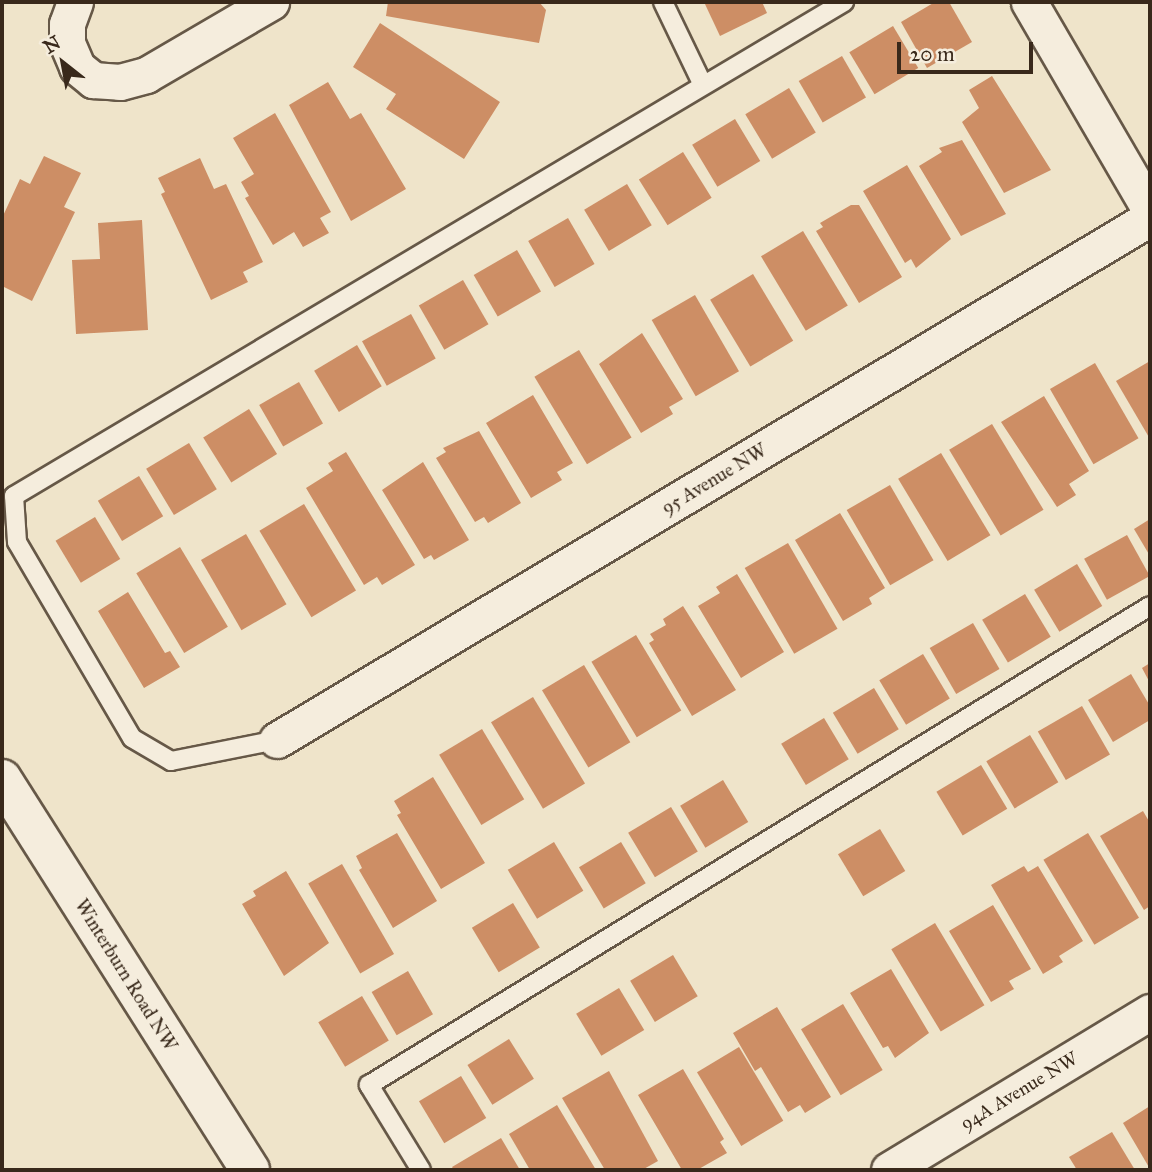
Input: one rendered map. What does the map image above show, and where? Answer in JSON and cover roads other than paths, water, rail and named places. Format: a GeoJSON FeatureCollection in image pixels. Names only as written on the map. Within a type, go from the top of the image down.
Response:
{"type":"FeatureCollection","features":[{"type":"Feature","properties":{"kind":"main road","name":"Winterburn Road NW"},"geometry":{"type":"LineString","coordinates":[[2,779],[250,1170]]}},
{"type":"Feature","properties":{"kind":"street"},"geometry":{"type":"LineString","coordinates":[[75,2],[67,23],[67,43],[78,67],[93,80],[120,82],[146,75],[271,2]]}},
{"type":"Feature","properties":{"kind":"street"},"geometry":{"type":"LineString","coordinates":[[1029,2],[1147,199]]}},
{"type":"Feature","properties":{"kind":"street","name":"95 Avenue NW"},"geometry":{"type":"LineString","coordinates":[[277,740],[1147,199]]}},
{"type":"Feature","properties":{"kind":"street","name":"94A Avenue NW"},"geometry":{"type":"LineString","coordinates":[[889,1170],[1150,1012]]}},
{"type":"Feature","properties":{"kind":"lane"},"geometry":{"type":"LineString","coordinates":[[663,2],[703,85]]}},
{"type":"Feature","properties":{"kind":"lane"},"geometry":{"type":"LineString","coordinates":[[277,740],[172,761],[132,738],[17,541],[14,496],[844,2]]}},
{"type":"Feature","properties":{"kind":"lane"},"geometry":{"type":"LineString","coordinates":[[421,1170],[369,1085],[1150,606]]}}]}
